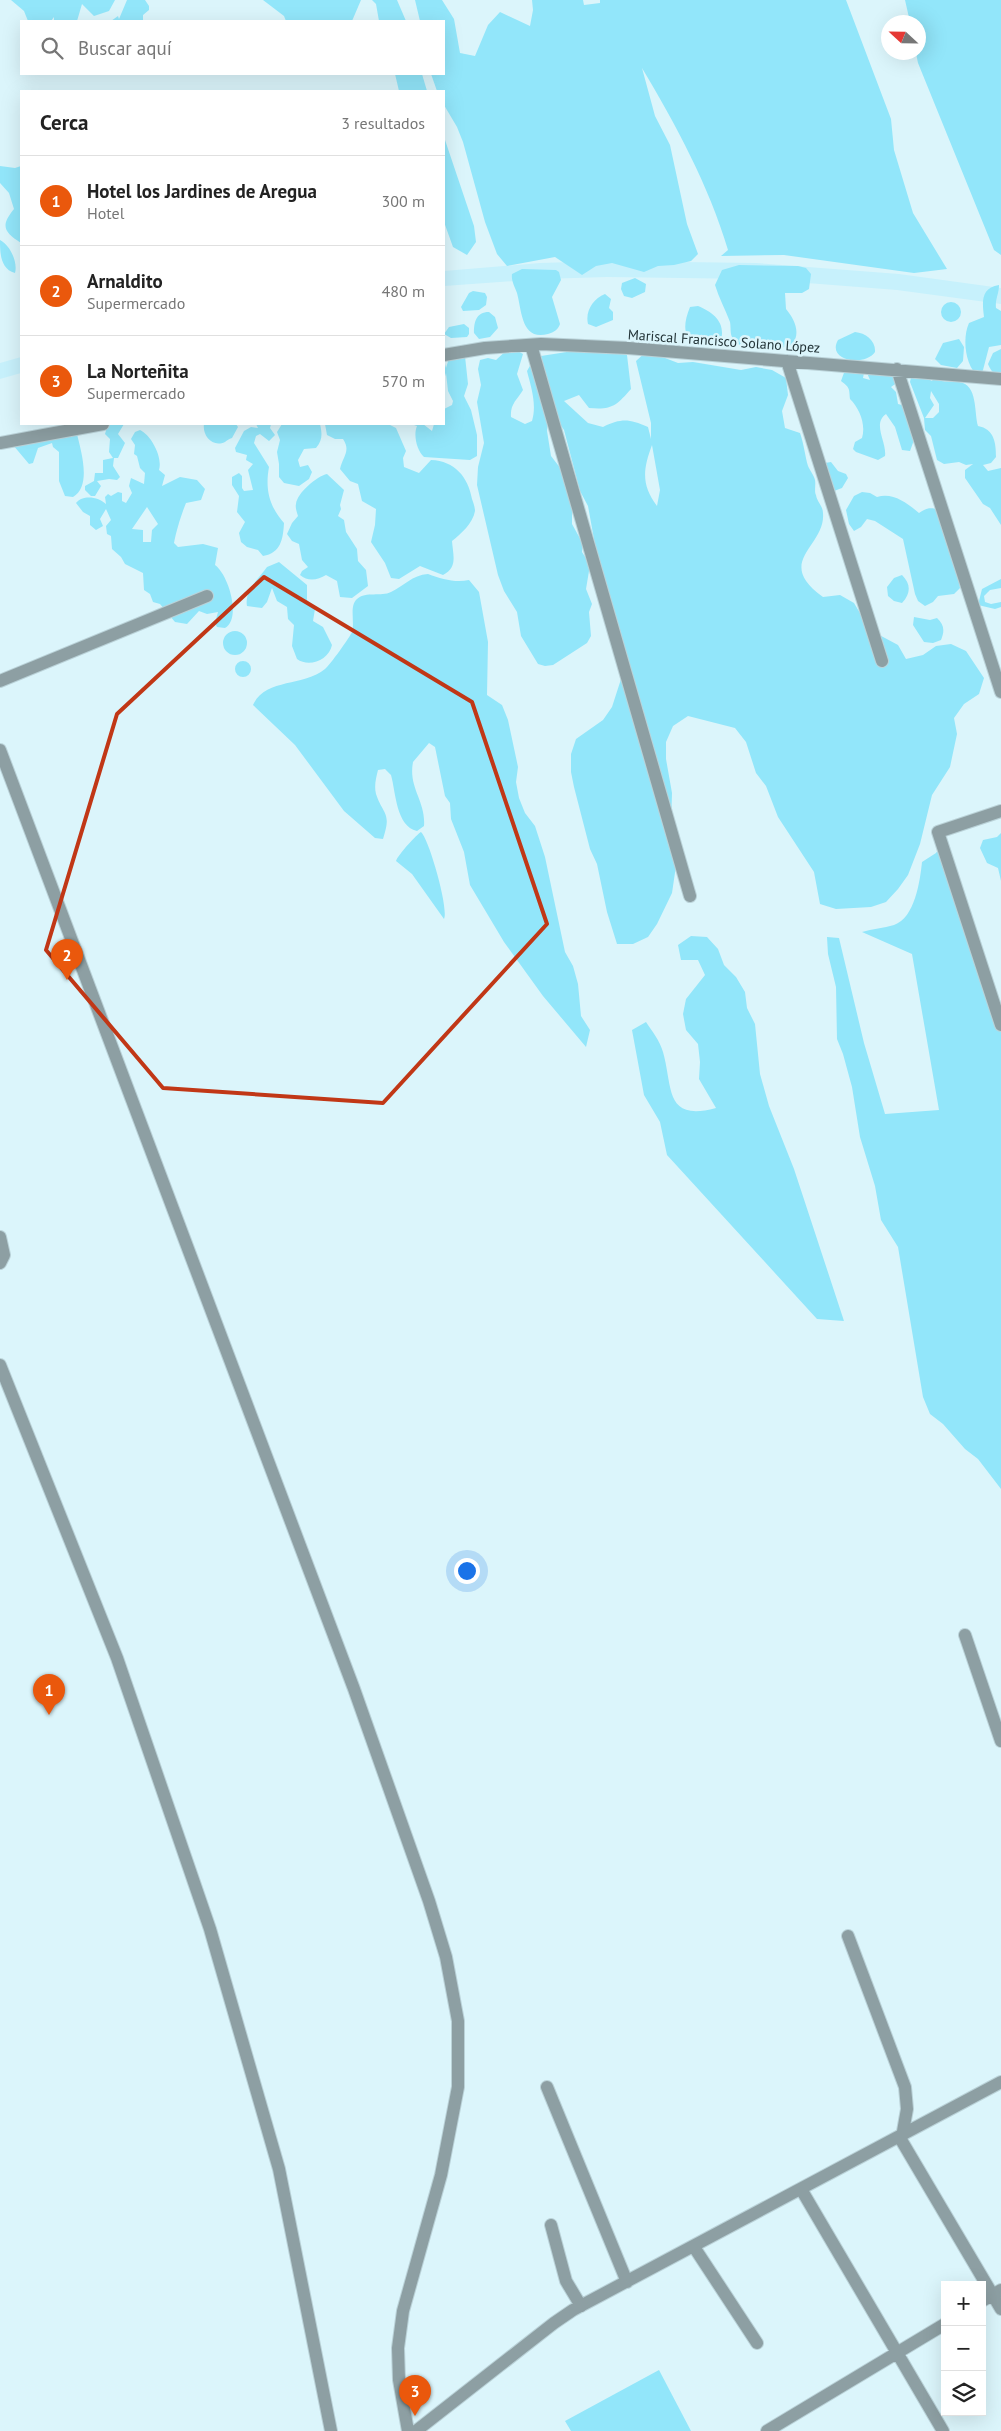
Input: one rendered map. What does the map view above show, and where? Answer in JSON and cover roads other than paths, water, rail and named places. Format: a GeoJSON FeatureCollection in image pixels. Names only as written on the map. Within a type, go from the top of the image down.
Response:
{"type":"FeatureCollection","features":[{"type":"Feature","properties":{"kind":"street","name":"Mariscal Francisco Solano López"},"geometry":{"type":"LineString","coordinates":[[445,355],[485,348],[531,345],[628,348],[1001,379]]}},
{"type":"Feature","properties":{"kind":"street"},"geometry":{"type":"LineString","coordinates":[[531,345],[690,896]]}},
{"type":"Feature","properties":{"kind":"street"},"geometry":{"type":"LineString","coordinates":[[787,361],[882,661]]}},
{"type":"Feature","properties":{"kind":"street"},"geometry":{"type":"LineString","coordinates":[[897,369],[1001,692]]}},
{"type":"Feature","properties":{"kind":"street"},"geometry":{"type":"LineString","coordinates":[[0,443],[98,425]]}},
{"type":"Feature","properties":{"kind":"street"},"geometry":{"type":"LineString","coordinates":[[0,682],[207,596]]}},
{"type":"Feature","properties":{"kind":"street"},"geometry":{"type":"LineString","coordinates":[[0,750],[354,1689],[429,1901],[446,1957],[458,2021],[458,2087],[441,2175],[403,2311],[398,2348],[399,2380],[408,2431]]}},
{"type":"Feature","properties":{"kind":"street"},"geometry":{"type":"LineString","coordinates":[[1001,811],[938,832],[1001,1025]]}},
{"type":"Feature","properties":{"kind":"street"},"geometry":{"type":"LineString","coordinates":[[0,1237],[4,1255],[0,1263]]}},
{"type":"Feature","properties":{"kind":"street"},"geometry":{"type":"LineString","coordinates":[[0,1365],[118,1658],[210,1929],[279,2168],[331,2431]]}},
{"type":"Feature","properties":{"kind":"street"},"geometry":{"type":"LineString","coordinates":[[965,1634],[1001,1740]]}},
{"type":"Feature","properties":{"kind":"street"},"geometry":{"type":"LineString","coordinates":[[848,1936],[906,2087],[907,2108],[901,2137],[1001,2309]]}},
{"type":"Feature","properties":{"kind":"street"},"geometry":{"type":"LineString","coordinates":[[416,2431],[554,2322],[581,2306],[1000,2085]]}},
{"type":"Feature","properties":{"kind":"street"},"geometry":{"type":"LineString","coordinates":[[547,2087],[627,2282]]}},
{"type":"Feature","properties":{"kind":"street"},"geometry":{"type":"LineString","coordinates":[[801,2189],[943,2431]]}},
{"type":"Feature","properties":{"kind":"street"},"geometry":{"type":"LineString","coordinates":[[551,2225],[566,2281],[581,2306]]}},
{"type":"Feature","properties":{"kind":"street"},"geometry":{"type":"LineString","coordinates":[[694,2248],[757,2343]]}},
{"type":"Feature","properties":{"kind":"street"},"geometry":{"type":"LineString","coordinates":[[766,2431],[942,2326]]}},
{"type":"Feature","properties":{"kind":"place","name":"Arnaldito"},"geometry":{"type":"Point","coordinates":[67,980]}},
{"type":"Feature","properties":{"kind":"place","name":"Hotel los Jardines de Aregua"},"geometry":{"type":"Point","coordinates":[49,1715]}},
{"type":"Feature","properties":{"kind":"place","name":"La Norteñita"},"geometry":{"type":"Point","coordinates":[415,2416]}}]}
